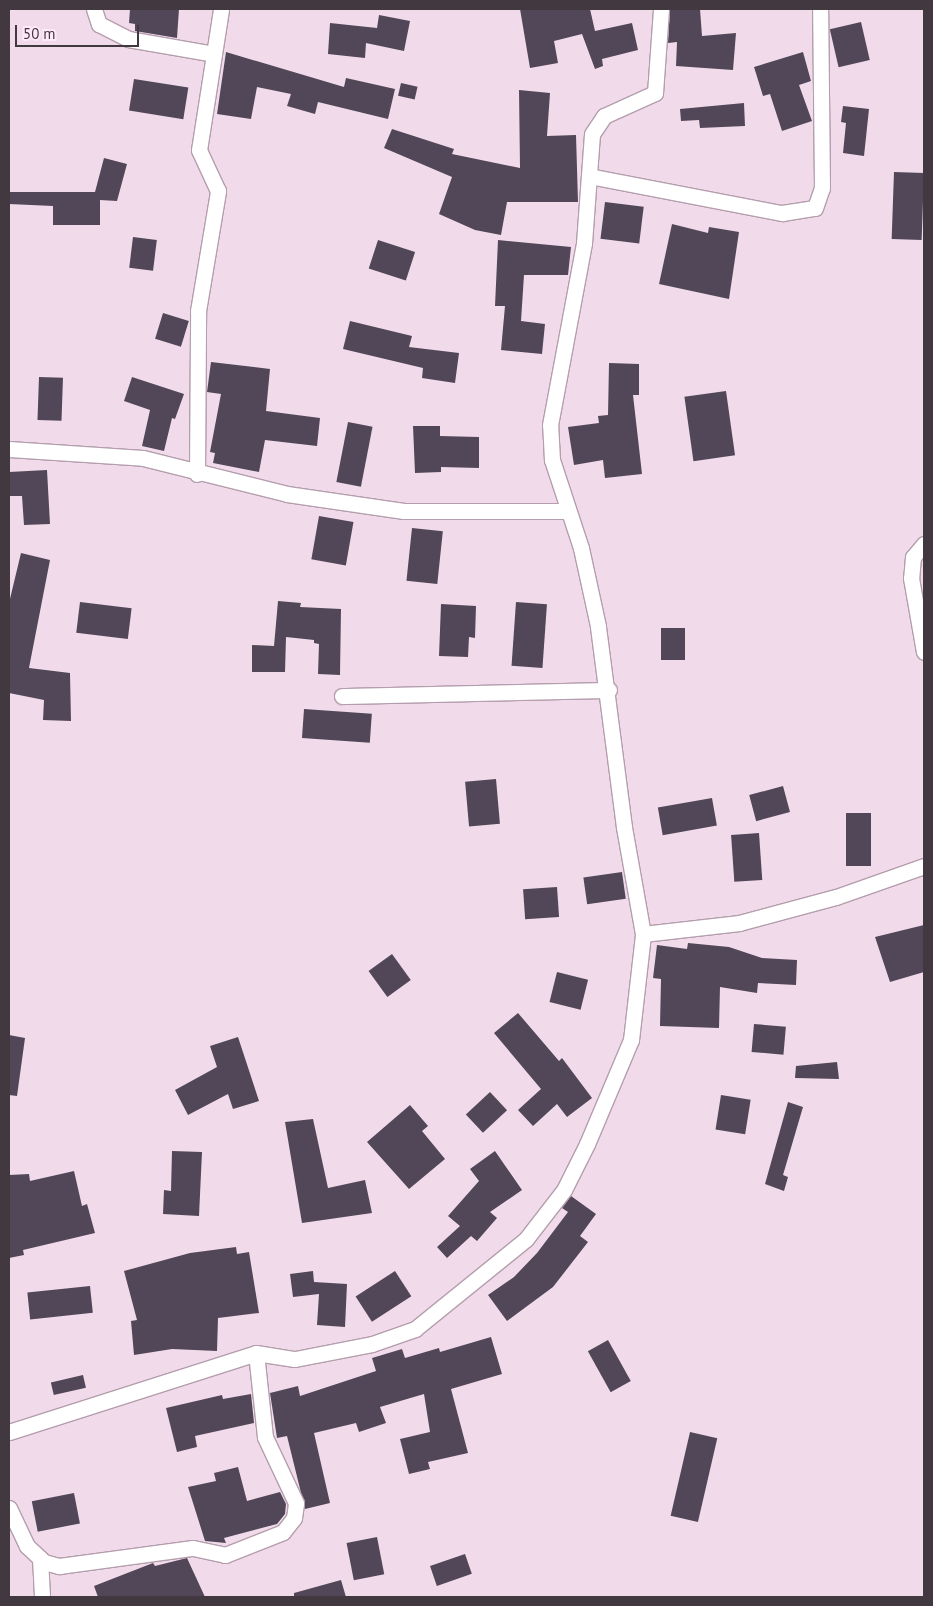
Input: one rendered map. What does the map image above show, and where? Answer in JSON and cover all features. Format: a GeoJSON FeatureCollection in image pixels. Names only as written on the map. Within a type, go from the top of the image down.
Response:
{"type":"FeatureCollection","features":[{"type":"Feature","properties":{"kind":"street"},"geometry":{"type":"LineString","coordinates":[[94,9],[99,24],[128,39],[214,54]]}},
{"type":"Feature","properties":{"kind":"street"},"geometry":{"type":"LineString","coordinates":[[197,474],[198,311],[218,191],[199,150],[221,9]]}},
{"type":"Feature","properties":{"kind":"street"},"geometry":{"type":"LineString","coordinates":[[9,1432],[256,1353],[296,1359],[372,1344],[415,1329],[526,1239],[564,1190],[631,1040],[643,934],[624,827],[609,690],[581,548],[552,460],[550,425],[584,243],[592,134],[604,116],[655,94],[661,9]]}},
{"type":"Feature","properties":{"kind":"street"},"geometry":{"type":"LineString","coordinates":[[589,176],[782,213],[815,208],[822,188],[820,9]]}},
{"type":"Feature","properties":{"kind":"street"},"geometry":{"type":"LineString","coordinates":[[9,449],[143,458],[197,474],[336,503],[404,512],[568,511]]}},
{"type":"Feature","properties":{"kind":"street"},"geometry":{"type":"LineString","coordinates":[[924,544],[913,557],[911,578],[924,652]]}},
{"type":"Feature","properties":{"kind":"street"},"geometry":{"type":"LineString","coordinates":[[342,696],[609,690]]}},
{"type":"Feature","properties":{"kind":"street"},"geometry":{"type":"LineString","coordinates":[[643,934],[739,923],[836,897],[924,866]]}},
{"type":"Feature","properties":{"kind":"street"},"geometry":{"type":"LineString","coordinates":[[9,1508],[27,1546],[40,1558],[58,1566],[193,1548],[225,1555],[283,1532],[294,1518],[296,1503],[265,1437],[256,1353]]}},
{"type":"Feature","properties":{"kind":"street"},"geometry":{"type":"LineString","coordinates":[[40,1558],[42,1597]]}},
{"type":"Feature","properties":{"kind":"building"},"geometry":{"type":"Polygon","coordinates":[[[130,9],[179,9],[177,38],[135,31],[135,24],[129,23],[130,9]]]}},
{"type":"Feature","properties":{"kind":"building"},"geometry":{"type":"Polygon","coordinates":[[[520,9],[590,9],[595,31],[632,23],[638,50],[602,59],[603,66],[595,69],[582,34],[554,41],[558,63],[530,68],[520,9]]]}},
{"type":"Feature","properties":{"kind":"building"},"geometry":{"type":"Polygon","coordinates":[[[670,9],[700,9],[702,36],[736,33],[733,70],[676,66],[677,42],[668,43],[670,9]]]}},
{"type":"Feature","properties":{"kind":"building"},"geometry":{"type":"Polygon","coordinates":[[[379,15],[410,21],[404,51],[366,43],[365,58],[328,54],[330,23],[377,28],[379,15]]]}},
{"type":"Feature","properties":{"kind":"building"},"geometry":{"type":"Polygon","coordinates":[[[861,22],[870,60],[839,67],[830,29],[861,22]]]}},
{"type":"Feature","properties":{"kind":"building"},"geometry":{"type":"Polygon","coordinates":[[[226,52],[344,87],[346,78],[395,89],[388,119],[318,102],[315,114],[287,106],[291,94],[257,87],[251,119],[217,114],[226,52]]]}},
{"type":"Feature","properties":{"kind":"building"},"geometry":{"type":"Polygon","coordinates":[[[803,52],[811,81],[799,85],[812,121],[782,131],[770,94],[763,96],[754,67],[803,52]]]}},
{"type":"Feature","properties":{"kind":"building"},"geometry":{"type":"Polygon","coordinates":[[[134,79],[188,88],[183,119],[129,111],[134,79]]]}},
{"type":"Feature","properties":{"kind":"building"},"geometry":{"type":"Polygon","coordinates":[[[401,83],[418,87],[415,99],[398,96],[401,83]]]}},
{"type":"Feature","properties":{"kind":"building"},"geometry":{"type":"Polygon","coordinates":[[[519,90],[550,93],[547,136],[576,135],[578,202],[507,202],[501,235],[475,230],[439,214],[452,177],[384,148],[392,129],[454,149],[452,154],[520,168],[519,90]]]}},
{"type":"Feature","properties":{"kind":"building"},"geometry":{"type":"Polygon","coordinates":[[[744,103],[745,126],[700,128],[699,120],[681,121],[680,109],[744,103]]]}},
{"type":"Feature","properties":{"kind":"building"},"geometry":{"type":"Polygon","coordinates":[[[843,106],[869,109],[864,156],[843,153],[846,123],[841,122],[843,106]]]}},
{"type":"Feature","properties":{"kind":"building"},"geometry":{"type":"Polygon","coordinates":[[[104,158],[127,164],[117,201],[100,200],[100,225],[53,225],[53,206],[9,204],[9,192],[95,192],[104,158]]]}},
{"type":"Feature","properties":{"kind":"building"},"geometry":{"type":"Polygon","coordinates":[[[894,172],[924,173],[922,240],[892,239],[894,172]]]}},
{"type":"Feature","properties":{"kind":"building"},"geometry":{"type":"Polygon","coordinates":[[[605,202],[644,207],[639,243],[600,239],[605,202]]]}},
{"type":"Feature","properties":{"kind":"building"},"geometry":{"type":"Polygon","coordinates":[[[672,224],[708,233],[709,227],[739,232],[729,299],[659,284],[672,224]]]}},
{"type":"Feature","properties":{"kind":"building"},"geometry":{"type":"Polygon","coordinates":[[[133,237],[157,240],[153,271],[129,268],[133,237]]]}},
{"type":"Feature","properties":{"kind":"building"},"geometry":{"type":"Polygon","coordinates":[[[378,240],[415,252],[406,281],[369,269],[378,240]]]}},
{"type":"Feature","properties":{"kind":"building"},"geometry":{"type":"Polygon","coordinates":[[[498,240],[571,247],[568,275],[524,275],[521,321],[545,324],[542,354],[501,350],[505,306],[495,306],[498,240]]]}},
{"type":"Feature","properties":{"kind":"building"},"geometry":{"type":"Polygon","coordinates":[[[163,313],[189,321],[181,347],[155,339],[163,313]]]}},
{"type":"Feature","properties":{"kind":"building"},"geometry":{"type":"Polygon","coordinates":[[[350,321],[412,336],[409,347],[459,353],[455,383],[422,378],[423,368],[343,349],[350,321]]]}},
{"type":"Feature","properties":{"kind":"building"},"geometry":{"type":"Polygon","coordinates":[[[211,362],[270,369],[266,411],[320,418],[317,446],[265,440],[259,472],[213,463],[215,453],[210,452],[221,394],[207,392],[211,362]]]}},
{"type":"Feature","properties":{"kind":"building"},"geometry":{"type":"Polygon","coordinates":[[[609,363],[639,364],[639,395],[633,395],[642,474],[605,478],[603,460],[574,465],[568,427],[599,423],[598,416],[608,415],[609,363]]]}},
{"type":"Feature","properties":{"kind":"building"},"geometry":{"type":"Polygon","coordinates":[[[39,377],[63,378],[61,421],[37,420],[39,377]]]}},
{"type":"Feature","properties":{"kind":"building"},"geometry":{"type":"Polygon","coordinates":[[[132,377],[184,394],[175,419],[172,418],[164,451],[142,446],[150,410],[124,401],[132,377]]]}},
{"type":"Feature","properties":{"kind":"building"},"geometry":{"type":"Polygon","coordinates":[[[726,391],[735,455],[693,461],[684,397],[726,391]]]}},
{"type":"Feature","properties":{"kind":"building"},"geometry":{"type":"Polygon","coordinates":[[[348,422],[373,427],[361,487],[336,482],[348,422]]]}},
{"type":"Feature","properties":{"kind":"building"},"geometry":{"type":"Polygon","coordinates":[[[413,426],[440,426],[440,436],[479,437],[479,468],[441,467],[441,472],[415,473],[413,426]]]}},
{"type":"Feature","properties":{"kind":"building"},"geometry":{"type":"Polygon","coordinates":[[[47,470],[50,524],[24,525],[22,496],[9,496],[9,472],[47,470]]]}},
{"type":"Feature","properties":{"kind":"building"},"geometry":{"type":"Polygon","coordinates":[[[319,516],[353,522],[346,565],[311,559],[319,516]]]}},
{"type":"Feature","properties":{"kind":"building"},"geometry":{"type":"Polygon","coordinates":[[[412,528],[443,531],[437,584],[406,581],[412,528]]]}},
{"type":"Feature","properties":{"kind":"building"},"geometry":{"type":"Polygon","coordinates":[[[21,553],[50,560],[29,668],[70,673],[71,721],[43,720],[44,700],[9,693],[9,603],[21,553]]]}},
{"type":"Feature","properties":{"kind":"building"},"geometry":{"type":"Polygon","coordinates":[[[278,601],[301,603],[300,607],[341,609],[340,675],[318,674],[319,644],[314,643],[314,640],[286,637],[285,672],[252,672],[252,645],[274,646],[278,601]]]}},
{"type":"Feature","properties":{"kind":"building"},"geometry":{"type":"Polygon","coordinates":[[[80,602],[132,608],[128,639],[76,633],[80,602]]]}},
{"type":"Feature","properties":{"kind":"building"},"geometry":{"type":"Polygon","coordinates":[[[516,602],[547,604],[542,668],[512,666],[516,602]]]}},
{"type":"Feature","properties":{"kind":"building"},"geometry":{"type":"Polygon","coordinates":[[[441,604],[476,606],[475,638],[469,637],[468,657],[439,656],[441,604]]]}},
{"type":"Feature","properties":{"kind":"building"},"geometry":{"type":"Polygon","coordinates":[[[661,628],[685,628],[685,660],[661,660],[661,628]]]}},
{"type":"Feature","properties":{"kind":"building"},"geometry":{"type":"Polygon","coordinates":[[[304,709],[372,714],[370,743],[302,738],[304,709]]]}},
{"type":"Feature","properties":{"kind":"building"},"geometry":{"type":"Polygon","coordinates":[[[496,779],[500,824],[469,827],[465,782],[496,779]]]}},
{"type":"Feature","properties":{"kind":"building"},"geometry":{"type":"Polygon","coordinates":[[[783,786],[790,812],[756,821],[749,795],[783,786]]]}},
{"type":"Feature","properties":{"kind":"building"},"geometry":{"type":"Polygon","coordinates":[[[712,798],[717,826],[663,835],[658,808],[712,798]]]}},
{"type":"Feature","properties":{"kind":"building"},"geometry":{"type":"Polygon","coordinates":[[[846,813],[871,813],[871,866],[846,866],[846,813]]]}},
{"type":"Feature","properties":{"kind":"building"},"geometry":{"type":"Polygon","coordinates":[[[759,833],[762,880],[734,882],[731,835],[759,833]]]}},
{"type":"Feature","properties":{"kind":"building"},"geometry":{"type":"Polygon","coordinates":[[[622,872],[626,899],[587,904],[583,877],[622,872]]]}},
{"type":"Feature","properties":{"kind":"building"},"geometry":{"type":"Polygon","coordinates":[[[557,887],[559,917],[525,919],[523,889],[557,887]]]}},
{"type":"Feature","properties":{"kind":"building"},"geometry":{"type":"Polygon","coordinates":[[[924,925],[924,972],[890,982],[875,937],[924,925]]]}},
{"type":"Feature","properties":{"kind":"building"},"geometry":{"type":"Polygon","coordinates":[[[688,943],[729,947],[762,958],[797,960],[796,985],[758,983],[757,993],[720,987],[719,1028],[660,1026],[661,979],[653,978],[657,945],[687,949],[688,943]]]}},
{"type":"Feature","properties":{"kind":"building"},"geometry":{"type":"Polygon","coordinates":[[[392,954],[411,980],[387,997],[369,971],[392,954]]]}},
{"type":"Feature","properties":{"kind":"building"},"geometry":{"type":"Polygon","coordinates":[[[557,972],[588,980],[581,1010],[550,1002],[557,972]]]}},
{"type":"Feature","properties":{"kind":"building"},"geometry":{"type":"Polygon","coordinates":[[[518,1013],[559,1061],[562,1058],[592,1098],[567,1117],[557,1104],[533,1126],[518,1110],[541,1089],[494,1033],[518,1013]]]}},
{"type":"Feature","properties":{"kind":"building"},"geometry":{"type":"Polygon","coordinates":[[[754,1024],[786,1027],[783,1055],[752,1052],[754,1024]]]}},
{"type":"Feature","properties":{"kind":"building"},"geometry":{"type":"Polygon","coordinates":[[[9,1035],[25,1038],[17,1096],[9,1095],[9,1035]]]}},
{"type":"Feature","properties":{"kind":"building"},"geometry":{"type":"Polygon","coordinates":[[[238,1037],[259,1101],[233,1109],[228,1094],[188,1115],[175,1090],[217,1067],[210,1046],[238,1037]]]}},
{"type":"Feature","properties":{"kind":"building"},"geometry":{"type":"Polygon","coordinates":[[[837,1062],[839,1079],[795,1078],[796,1066],[837,1062]]]}},
{"type":"Feature","properties":{"kind":"building"},"geometry":{"type":"Polygon","coordinates":[[[490,1092],[507,1110],[483,1133],[466,1115],[490,1092]]]}},
{"type":"Feature","properties":{"kind":"building"},"geometry":{"type":"Polygon","coordinates":[[[721,1095],[751,1100],[745,1134],[716,1130],[721,1095]]]}},
{"type":"Feature","properties":{"kind":"building"},"geometry":{"type":"Polygon","coordinates":[[[788,1102],[803,1107],[783,1175],[788,1177],[784,1191],[765,1184],[788,1102]]]}},
{"type":"Feature","properties":{"kind":"building"},"geometry":{"type":"Polygon","coordinates":[[[410,1105],[428,1126],[422,1131],[445,1159],[409,1189],[367,1142],[410,1105]]]}},
{"type":"Feature","properties":{"kind":"building"},"geometry":{"type":"Polygon","coordinates":[[[313,1119],[328,1188],[365,1180],[372,1213],[302,1223],[285,1122],[313,1119]]]}},
{"type":"Feature","properties":{"kind":"building"},"geometry":{"type":"Polygon","coordinates":[[[172,1151],[202,1152],[199,1216],[163,1214],[164,1190],[171,1191],[172,1151]]]}},
{"type":"Feature","properties":{"kind":"building"},"geometry":{"type":"Polygon","coordinates":[[[495,1151],[522,1190],[490,1212],[497,1218],[477,1241],[471,1236],[447,1258],[437,1247],[460,1226],[448,1216],[479,1181],[470,1169],[495,1151]]]}},
{"type":"Feature","properties":{"kind":"building"},"geometry":{"type":"Polygon","coordinates":[[[74,1171],[82,1206],[87,1204],[95,1233],[23,1250],[24,1255],[9,1258],[9,1175],[29,1174],[30,1181],[74,1171]]]}},
{"type":"Feature","properties":{"kind":"building"},"geometry":{"type":"Polygon","coordinates":[[[571,1196],[596,1214],[580,1236],[588,1242],[553,1287],[507,1321],[488,1295],[514,1277],[537,1253],[568,1212],[562,1208],[571,1196]]]}},
{"type":"Feature","properties":{"kind":"building"},"geometry":{"type":"Polygon","coordinates":[[[236,1247],[237,1254],[249,1252],[259,1313],[218,1318],[217,1351],[172,1349],[134,1355],[131,1321],[137,1320],[124,1271],[190,1253],[236,1247]]]}},
{"type":"Feature","properties":{"kind":"building"},"geometry":{"type":"Polygon","coordinates":[[[313,1271],[314,1282],[347,1284],[345,1327],[317,1325],[319,1294],[293,1297],[290,1274],[313,1271]]]}},
{"type":"Feature","properties":{"kind":"building"},"geometry":{"type":"Polygon","coordinates":[[[395,1271],[411,1296],[372,1322],[356,1297],[395,1271]]]}},
{"type":"Feature","properties":{"kind":"building"},"geometry":{"type":"Polygon","coordinates":[[[90,1286],[93,1313],[30,1319],[27,1293],[90,1286]]]}},
{"type":"Feature","properties":{"kind":"building"},"geometry":{"type":"Polygon","coordinates":[[[491,1337],[502,1374],[451,1389],[468,1453],[428,1462],[430,1469],[409,1474],[400,1439],[430,1432],[424,1394],[380,1407],[386,1423],[359,1432],[356,1423],[314,1433],[330,1503],[305,1509],[287,1436],[277,1438],[270,1393],[298,1386],[300,1396],[376,1371],[372,1358],[402,1349],[405,1358],[439,1348],[440,1352],[491,1337]]]}},
{"type":"Feature","properties":{"kind":"building"},"geometry":{"type":"Polygon","coordinates":[[[608,1340],[631,1381],[611,1392],[588,1351],[608,1340]]]}},
{"type":"Feature","properties":{"kind":"building"},"geometry":{"type":"Polygon","coordinates":[[[83,1375],[86,1388],[54,1395],[51,1382],[83,1375]]]}},
{"type":"Feature","properties":{"kind":"building"},"geometry":{"type":"Polygon","coordinates":[[[251,1394],[254,1423],[195,1436],[197,1447],[177,1452],[166,1408],[222,1395],[223,1399],[251,1394]]]}},
{"type":"Feature","properties":{"kind":"building"},"geometry":{"type":"Polygon","coordinates":[[[690,1432],[717,1438],[698,1522],[671,1516],[690,1432]]]}},
{"type":"Feature","properties":{"kind":"building"},"geometry":{"type":"Polygon","coordinates":[[[238,1467],[247,1501],[280,1492],[286,1504],[285,1514],[277,1524],[224,1538],[226,1543],[205,1541],[188,1487],[216,1481],[214,1473],[238,1467]]]}},
{"type":"Feature","properties":{"kind":"building"},"geometry":{"type":"Polygon","coordinates":[[[74,1493],[80,1523],[38,1532],[32,1501],[74,1493]]]}},
{"type":"Feature","properties":{"kind":"building"},"geometry":{"type":"Polygon","coordinates":[[[377,1537],[384,1574],[354,1580],[347,1543],[377,1537]]]}},
{"type":"Feature","properties":{"kind":"building"},"geometry":{"type":"Polygon","coordinates":[[[465,1554],[472,1574],[437,1586],[430,1566],[465,1554]]]}},
{"type":"Feature","properties":{"kind":"building"},"geometry":{"type":"Polygon","coordinates":[[[187,1558],[205,1597],[98,1597],[94,1586],[153,1563],[155,1566],[187,1558]]]}},
{"type":"Feature","properties":{"kind":"building"},"geometry":{"type":"Polygon","coordinates":[[[341,1580],[346,1597],[294,1597],[294,1593],[341,1580]]]}}]}
